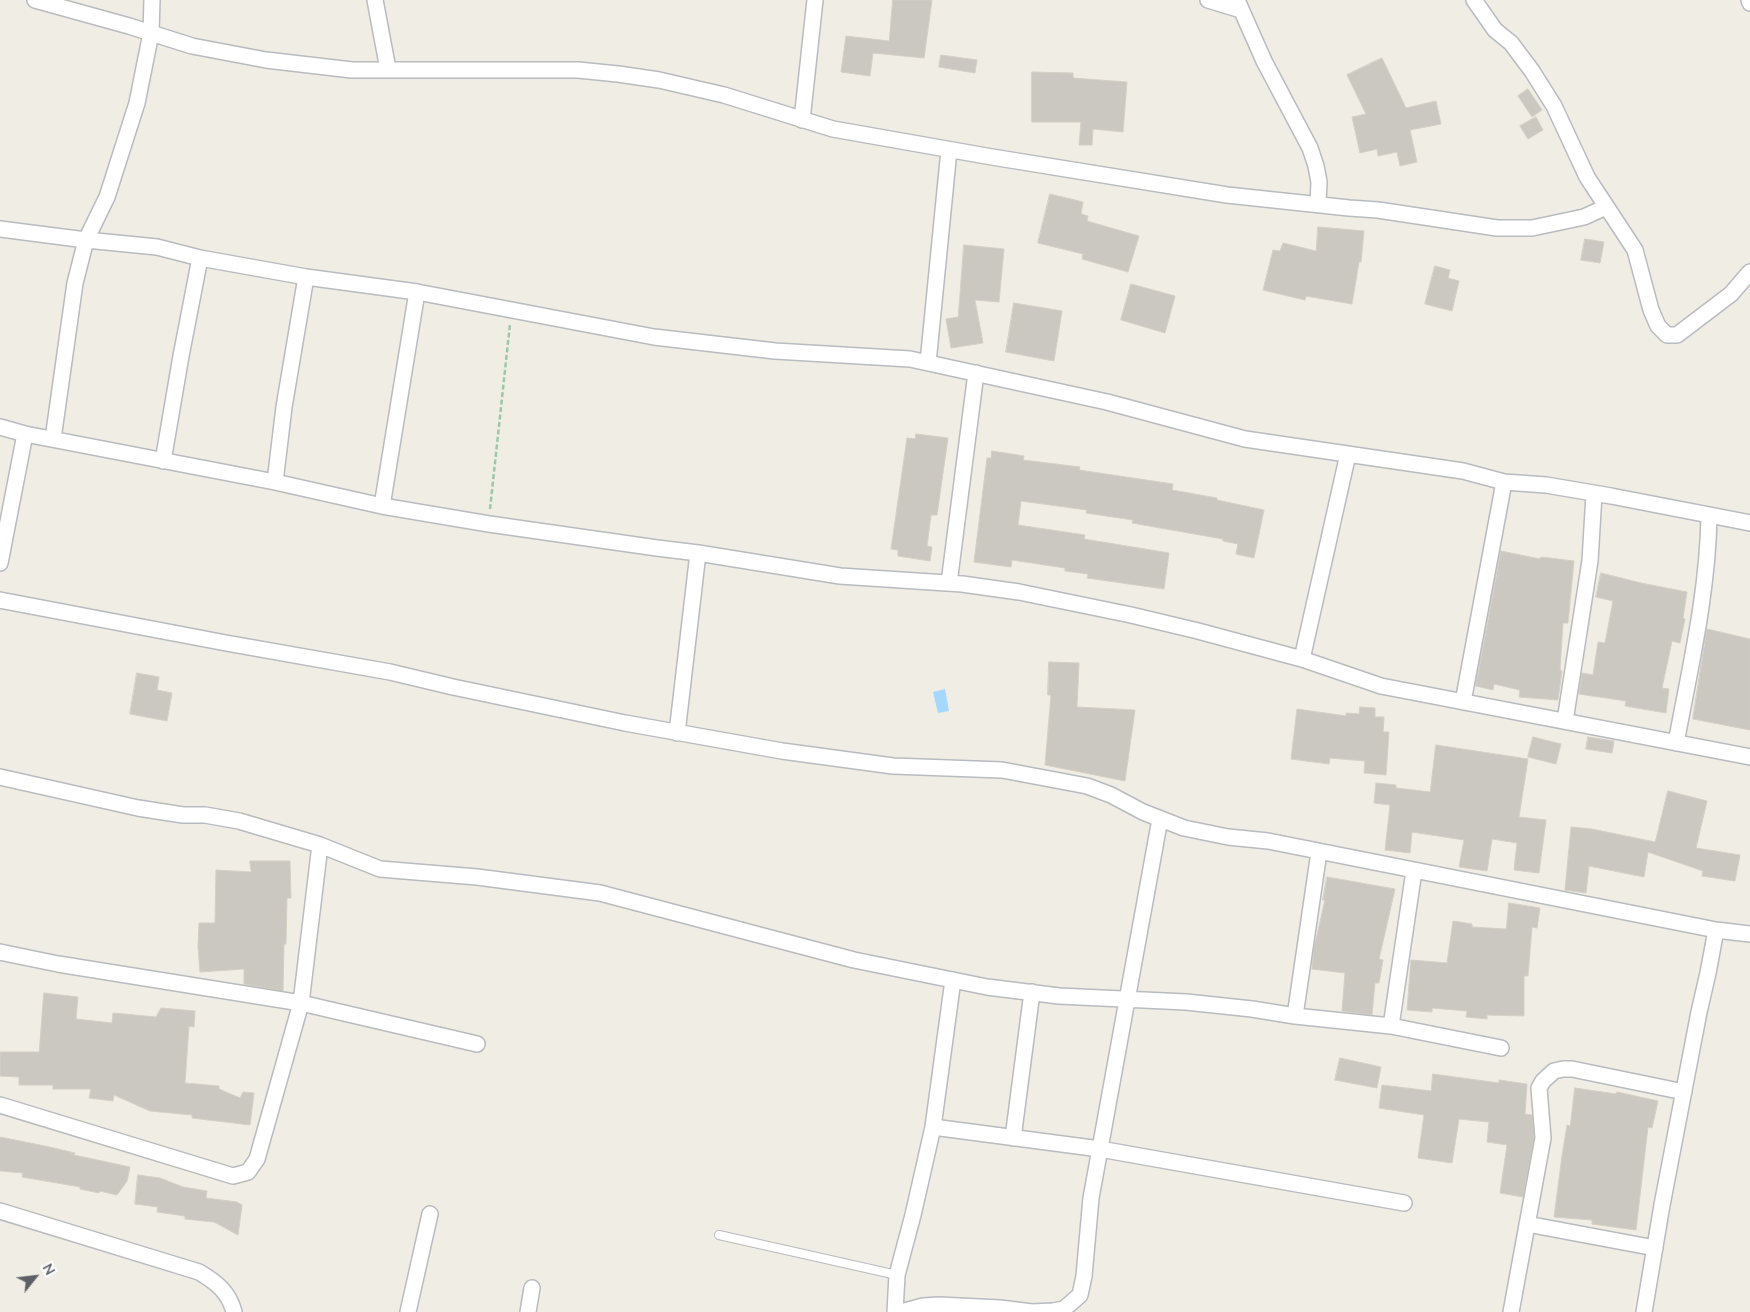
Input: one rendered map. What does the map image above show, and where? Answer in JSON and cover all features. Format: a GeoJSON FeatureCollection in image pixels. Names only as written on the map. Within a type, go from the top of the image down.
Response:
{"type":"FeatureCollection","features":[{"type":"Feature","properties":{"kind":"street"},"geometry":{"type":"LineString","coordinates":[[35,0],[192,46],[266,60],[352,70],[578,70],[618,74],[659,80],[724,95],[833,129],[949,150],[1227,195],[1378,210],[1497,228],[1532,228],[1584,216],[1606,207]]}},
{"type":"Feature","properties":{"kind":"street"},"geometry":{"type":"LineString","coordinates":[[53,439],[75,283],[86,240],[107,197],[141,89],[150,33],[152,0]]}},
{"type":"Feature","properties":{"kind":"street"},"geometry":{"type":"LineString","coordinates":[[375,0],[388,70]]}},
{"type":"Feature","properties":{"kind":"street"},"geometry":{"type":"LineString","coordinates":[[802,120],[814,0]]}},
{"type":"Feature","properties":{"kind":"street"},"geometry":{"type":"LineString","coordinates":[[1208,0],[1239,5],[1264,60],[1310,148],[1319,182],[1318,204]]}},
{"type":"Feature","properties":{"kind":"street"},"geometry":{"type":"LineString","coordinates":[[1474,0],[1495,30],[1511,44],[1532,71],[1554,106],[1587,177],[1635,250],[1651,310],[1658,326],[1667,335],[1677,334],[1688,328],[1731,294],[1750,272]]}},
{"type":"Feature","properties":{"kind":"street"},"geometry":{"type":"LineString","coordinates":[[928,363],[949,150]]}},
{"type":"Feature","properties":{"kind":"street"},"geometry":{"type":"LineString","coordinates":[[0,229],[157,247],[200,258],[306,277],[417,292],[654,337],[749,348],[910,359],[1107,402],[1245,439],[1463,471],[1504,482],[1546,486],[1594,494],[1750,524]]}},
{"type":"Feature","properties":{"kind":"street"},"geometry":{"type":"LineString","coordinates":[[163,461],[200,258]]}},
{"type":"Feature","properties":{"kind":"street"},"geometry":{"type":"LineString","coordinates":[[275,482],[284,407],[306,277]]}},
{"type":"Feature","properties":{"kind":"street"},"geometry":{"type":"LineString","coordinates":[[382,506],[417,292]]}},
{"type":"Feature","properties":{"kind":"street"},"geometry":{"type":"LineString","coordinates":[[948,583],[976,373]]}},
{"type":"Feature","properties":{"kind":"street"},"geometry":{"type":"LineString","coordinates":[[0,427],[25,434],[275,482],[382,506],[488,524],[698,553],[840,576],[948,583],[1019,592],[1198,631],[1302,660],[1381,686],[1750,757]]}},
{"type":"Feature","properties":{"kind":"street"},"geometry":{"type":"LineString","coordinates":[[0,563],[25,434]]}},
{"type":"Feature","properties":{"kind":"street"},"geometry":{"type":"LineString","coordinates":[[1302,660],[1348,454]]}},
{"type":"Feature","properties":{"kind":"street"},"geometry":{"type":"LineString","coordinates":[[1463,702],[1504,482]]}},
{"type":"Feature","properties":{"kind":"street"},"geometry":{"type":"LineString","coordinates":[[1565,721],[1590,561],[1594,494]]}},
{"type":"Feature","properties":{"kind":"street"},"geometry":{"type":"LineString","coordinates":[[1676,743],[1705,584],[1709,552],[1709,515]]}},
{"type":"Feature","properties":{"kind":"street"},"geometry":{"type":"LineString","coordinates":[[678,733],[698,553]]}},
{"type":"Feature","properties":{"kind":"street"},"geometry":{"type":"LineString","coordinates":[[0,600],[390,672],[625,723],[782,751],[876,764],[1002,770],[1087,786],[1184,828],[1228,837],[1268,841],[1716,930],[1750,934]]}},
{"type":"Feature","properties":{"kind":"street"},"geometry":{"type":"LineString","coordinates":[[0,777],[138,808],[239,821],[320,845],[380,869],[477,878],[600,893],[854,960],[987,987],[1060,996],[1186,1002],[1252,1009],[1294,1016],[1391,1026],[1501,1048]]}},
{"type":"Feature","properties":{"kind":"street"},"geometry":{"type":"LineString","coordinates":[[901,1312],[923,1306],[940,1305],[1000,1308],[1032,1312],[1065,1310],[1080,1295],[1084,1276],[1091,1198],[1160,819]]}},
{"type":"Feature","properties":{"kind":"street"},"geometry":{"type":"LineString","coordinates":[[0,1105],[233,1176],[248,1172],[256,1160],[301,1003],[320,845]]}},
{"type":"Feature","properties":{"kind":"street"},"geometry":{"type":"LineString","coordinates":[[1294,1016],[1319,852]]}},
{"type":"Feature","properties":{"kind":"street"},"geometry":{"type":"LineString","coordinates":[[1391,1026],[1414,871]]}},
{"type":"Feature","properties":{"kind":"street"},"geometry":{"type":"LineString","coordinates":[[1644,1312],[1716,930]]}},
{"type":"Feature","properties":{"kind":"street"},"geometry":{"type":"LineString","coordinates":[[0,952],[58,964],[301,1003],[477,1044]]}},
{"type":"Feature","properties":{"kind":"street"},"geometry":{"type":"LineString","coordinates":[[895,1312],[897,1275],[914,1216],[933,1127],[952,980]]}},
{"type":"Feature","properties":{"kind":"street"},"geometry":{"type":"LineString","coordinates":[[1013,1138],[1032,992]]}},
{"type":"Feature","properties":{"kind":"street"},"geometry":{"type":"LineString","coordinates":[[1511,1312],[1543,1138],[1539,1088],[1543,1080],[1554,1071],[1572,1069],[1684,1092]]}},
{"type":"Feature","properties":{"kind":"street"},"geometry":{"type":"LineString","coordinates":[[933,1127],[1100,1149],[1404,1203]]}},
{"type":"Feature","properties":{"kind":"street"},"geometry":{"type":"LineString","coordinates":[[0,1212],[199,1272],[220,1285],[230,1301],[234,1312]]}},
{"type":"Feature","properties":{"kind":"street"},"geometry":{"type":"LineString","coordinates":[[408,1312],[430,1214]]}},
{"type":"Feature","properties":{"kind":"street"},"geometry":{"type":"LineString","coordinates":[[1527,1224],[1655,1248]]}},
{"type":"Feature","properties":{"kind":"street"},"geometry":{"type":"LineString","coordinates":[[528,1312],[532,1288]]}},
{"type":"Feature","properties":{"kind":"lane"},"geometry":{"type":"LineString","coordinates":[[719,1235],[897,1275]]}},
{"type":"Feature","properties":{"kind":"path"},"geometry":{"type":"LineString","coordinates":[[488,524],[512,310]]}},
{"type":"Feature","properties":{"kind":"water"},"geometry":{"type":"Polygon","coordinates":[[[945,689],[949,711],[938,713],[933,692],[945,689]]]}},
{"type":"Feature","properties":{"kind":"building"},"geometry":{"type":"Polygon","coordinates":[[[893,0],[932,0],[924,58],[873,53],[870,76],[841,72],[846,36],[889,41],[893,0]]]}},
{"type":"Feature","properties":{"kind":"building"},"geometry":{"type":"Polygon","coordinates":[[[941,55],[977,60],[975,73],[939,67],[941,55]]]}},
{"type":"Feature","properties":{"kind":"building"},"geometry":{"type":"Polygon","coordinates":[[[1382,58],[1406,108],[1436,101],[1441,124],[1410,130],[1417,162],[1400,166],[1397,152],[1378,156],[1377,149],[1360,153],[1352,117],[1366,114],[1347,75],[1382,58]]]}},
{"type":"Feature","properties":{"kind":"building"},"geometry":{"type":"Polygon","coordinates":[[[1032,72],[1073,73],[1073,78],[1127,82],[1123,132],[1093,129],[1092,145],[1079,145],[1081,122],[1032,122],[1032,72]]]}},
{"type":"Feature","properties":{"kind":"building"},"geometry":{"type":"Polygon","coordinates":[[[1528,89],[1542,110],[1532,117],[1518,96],[1528,89]]]}},
{"type":"Feature","properties":{"kind":"building"},"geometry":{"type":"Polygon","coordinates":[[[1536,117],[1543,130],[1528,139],[1520,126],[1536,117]]]}},
{"type":"Feature","properties":{"kind":"building"},"geometry":{"type":"Polygon","coordinates":[[[1050,194],[1083,202],[1081,214],[1088,216],[1087,221],[1139,236],[1128,272],[1082,259],[1083,254],[1038,243],[1050,194]]]}},
{"type":"Feature","properties":{"kind":"building"},"geometry":{"type":"Polygon","coordinates":[[[1318,227],[1364,231],[1361,262],[1359,262],[1352,304],[1306,296],[1305,300],[1263,290],[1273,250],[1280,251],[1283,243],[1316,251],[1318,227]]]}},
{"type":"Feature","properties":{"kind":"building"},"geometry":{"type":"Polygon","coordinates":[[[1585,239],[1604,242],[1600,263],[1581,260],[1585,239]]]}},
{"type":"Feature","properties":{"kind":"building"},"geometry":{"type":"Polygon","coordinates":[[[964,245],[1004,249],[999,302],[975,300],[983,343],[951,348],[946,319],[958,317],[964,245]]]}},
{"type":"Feature","properties":{"kind":"building"},"geometry":{"type":"Polygon","coordinates":[[[1435,266],[1450,270],[1448,278],[1459,281],[1452,311],[1425,304],[1435,266]]]}},
{"type":"Feature","properties":{"kind":"building"},"geometry":{"type":"Polygon","coordinates":[[[1131,284],[1175,296],[1165,333],[1121,320],[1131,284]]]}},
{"type":"Feature","properties":{"kind":"building"},"geometry":{"type":"Polygon","coordinates":[[[1014,303],[1062,311],[1054,361],[1006,352],[1014,303]]]}},
{"type":"Feature","properties":{"kind":"building"},"geometry":{"type":"Polygon","coordinates":[[[916,434],[948,438],[937,515],[931,515],[927,546],[932,547],[930,561],[898,556],[898,550],[891,549],[907,438],[915,439],[916,434]]]}},
{"type":"Feature","properties":{"kind":"building"},"geometry":{"type":"Polygon","coordinates":[[[992,451],[1024,456],[1023,460],[1080,467],[1079,470],[1173,484],[1172,490],[1217,498],[1217,500],[1264,510],[1254,558],[1236,554],[1238,544],[1223,541],[1223,539],[1132,523],[1133,520],[1086,513],[1087,510],[1021,501],[1018,525],[1085,535],[1084,539],[1169,553],[1164,589],[1087,578],[1088,574],[1065,571],[1065,568],[1012,560],[1011,567],[974,562],[987,458],[991,458],[992,451]]]}},
{"type":"Feature","properties":{"kind":"building"},"geometry":{"type":"Polygon","coordinates":[[[1501,551],[1540,559],[1541,557],[1574,561],[1568,623],[1563,623],[1560,670],[1562,671],[1558,700],[1519,697],[1520,690],[1494,684],[1493,690],[1476,686],[1501,551]]]}},
{"type":"Feature","properties":{"kind":"building"},"geometry":{"type":"Polygon","coordinates":[[[1601,573],[1687,592],[1683,618],[1685,619],[1680,643],[1672,641],[1662,688],[1669,689],[1666,713],[1625,706],[1626,701],[1579,694],[1582,673],[1593,675],[1598,642],[1605,643],[1613,601],[1596,597],[1601,573]]]}},
{"type":"Feature","properties":{"kind":"building"},"geometry":{"type":"Polygon","coordinates":[[[1707,629],[1750,639],[1750,730],[1693,719],[1707,629]]]}},
{"type":"Feature","properties":{"kind":"building"},"geometry":{"type":"Polygon","coordinates":[[[1049,662],[1079,663],[1077,707],[1135,710],[1125,781],[1045,765],[1051,695],[1048,695],[1049,662]]]}},
{"type":"Feature","properties":{"kind":"building"},"geometry":{"type":"Polygon","coordinates":[[[137,673],[159,677],[157,690],[172,693],[167,721],[130,714],[137,673]]]}},
{"type":"Feature","properties":{"kind":"building"},"geometry":{"type":"Polygon","coordinates":[[[1360,707],[1375,708],[1375,717],[1384,717],[1383,732],[1389,732],[1386,775],[1364,773],[1365,761],[1330,758],[1329,764],[1291,759],[1297,709],[1346,716],[1346,713],[1359,714],[1360,707]]]}},
{"type":"Feature","properties":{"kind":"building"},"geometry":{"type":"Polygon","coordinates":[[[1533,737],[1561,744],[1556,764],[1528,757],[1533,737]]]}},
{"type":"Feature","properties":{"kind":"building"},"geometry":{"type":"Polygon","coordinates":[[[1588,737],[1614,741],[1612,753],[1586,749],[1588,737]]]}},
{"type":"Feature","properties":{"kind":"building"},"geometry":{"type":"Polygon","coordinates":[[[1436,745],[1528,759],[1519,817],[1546,820],[1539,873],[1514,870],[1517,843],[1492,839],[1487,871],[1459,867],[1464,840],[1412,832],[1410,853],[1385,850],[1390,805],[1374,803],[1376,783],[1396,785],[1396,788],[1430,792],[1436,745]]]}},
{"type":"Feature","properties":{"kind":"building"},"geometry":{"type":"Polygon","coordinates":[[[1668,791],[1707,801],[1696,848],[1740,855],[1735,881],[1702,876],[1703,871],[1648,852],[1644,877],[1589,866],[1586,893],[1565,890],[1571,827],[1592,829],[1655,842],[1668,791]]]}},
{"type":"Feature","properties":{"kind":"building"},"geometry":{"type":"Polygon","coordinates":[[[250,861],[290,861],[291,898],[287,898],[283,991],[244,984],[244,969],[200,972],[199,923],[215,923],[216,870],[251,872],[250,861]]]}},
{"type":"Feature","properties":{"kind":"building"},"geometry":{"type":"Polygon","coordinates":[[[1327,877],[1395,889],[1379,959],[1383,960],[1379,983],[1375,983],[1372,1015],[1342,1011],[1345,973],[1312,969],[1314,948],[1325,900],[1323,900],[1327,877]]]}},
{"type":"Feature","properties":{"kind":"building"},"geometry":{"type":"Polygon","coordinates":[[[1509,903],[1540,908],[1537,928],[1532,927],[1528,976],[1524,976],[1524,1016],[1487,1015],[1487,1019],[1466,1017],[1467,1011],[1432,1008],[1432,1012],[1407,1010],[1411,960],[1447,963],[1453,921],[1472,924],[1472,927],[1506,929],[1509,903]]]}},
{"type":"Feature","properties":{"kind":"building"},"geometry":{"type":"Polygon","coordinates":[[[44,993],[78,997],[76,1019],[112,1023],[113,1013],[156,1017],[161,1008],[195,1011],[194,1027],[189,1026],[185,1083],[219,1086],[219,1089],[240,1098],[243,1092],[254,1093],[250,1125],[192,1118],[192,1115],[150,1111],[114,1095],[113,1101],[89,1098],[91,1089],[53,1089],[53,1085],[19,1085],[19,1077],[0,1076],[0,1052],[39,1052],[44,993]]]}},
{"type":"Feature","properties":{"kind":"building"},"geometry":{"type":"Polygon","coordinates":[[[1340,1058],[1381,1067],[1377,1088],[1335,1080],[1340,1058]]]}},
{"type":"Feature","properties":{"kind":"building"},"geometry":{"type":"Polygon","coordinates":[[[1433,1074],[1499,1083],[1499,1080],[1527,1084],[1525,1114],[1532,1115],[1534,1137],[1523,1197],[1500,1193],[1507,1145],[1487,1142],[1489,1122],[1459,1119],[1452,1163],[1418,1158],[1424,1115],[1379,1108],[1382,1085],[1431,1091],[1433,1074]]]}},
{"type":"Feature","properties":{"kind":"building"},"geometry":{"type":"Polygon","coordinates":[[[1575,1088],[1616,1094],[1617,1092],[1658,1101],[1652,1128],[1648,1127],[1636,1230],[1592,1224],[1592,1220],[1554,1217],[1567,1125],[1570,1126],[1575,1088]]]}},
{"type":"Feature","properties":{"kind":"building"},"geometry":{"type":"Polygon","coordinates":[[[0,1137],[130,1167],[127,1181],[117,1195],[22,1177],[23,1173],[0,1171],[0,1137]]]}},
{"type":"Feature","properties":{"kind":"building"},"geometry":{"type":"Polygon","coordinates":[[[138,1175],[160,1178],[183,1187],[207,1191],[206,1198],[237,1202],[242,1205],[238,1235],[214,1222],[185,1219],[185,1216],[157,1212],[158,1207],[135,1204],[138,1175]]]}}]}
